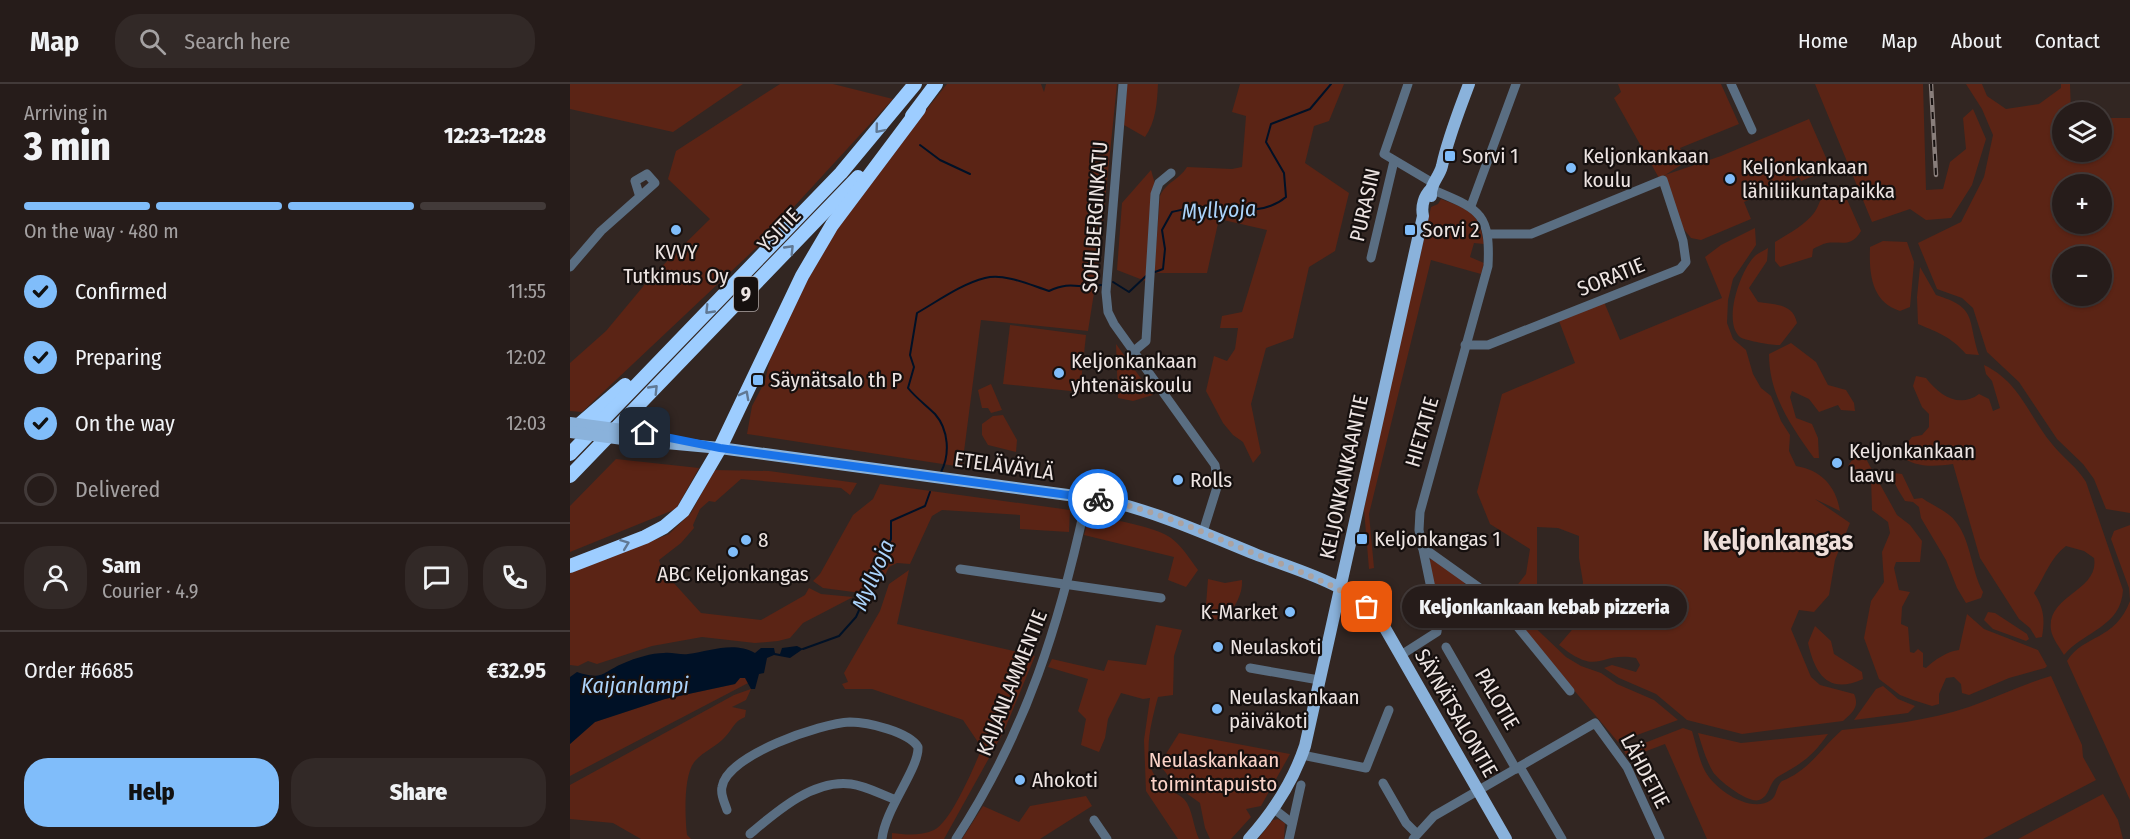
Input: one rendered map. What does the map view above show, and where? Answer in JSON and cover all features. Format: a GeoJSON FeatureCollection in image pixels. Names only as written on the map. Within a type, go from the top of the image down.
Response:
{"type":"FeatureCollection","features":[{"type":"Feature","properties":{"kind":"highway","name":"YSITIE"},"geometry":{"type":"LineString","coordinates":[[570,454],[841,173],[915,84]]}},
{"type":"Feature","properties":{"kind":"highway","name":"YSITIE"},"geometry":{"type":"LineString","coordinates":[[570,476],[826,212],[919,109],[936,84]]}},
{"type":"Feature","properties":{"kind":"highway"},"geometry":{"type":"LineString","coordinates":[[570,566],[664,527],[683,511],[720,448],[802,276],[832,225],[919,109]]}},
{"type":"Feature","properties":{"kind":"highway"},"geometry":{"type":"LineString","coordinates":[[570,432],[661,351],[690,329]]}},
{"type":"Feature","properties":{"kind":"main road","name":"KELJONKANKAANTIE"},"geometry":{"type":"LineString","coordinates":[[1249,839],[1274,809],[1296,771],[1302,755],[1423,216],[1432,196],[1434,170],[1442,158],[1469,84]]}},
{"type":"Feature","properties":{"kind":"main road","name":"ETELÄVÄYLÄ"},"geometry":{"type":"LineString","coordinates":[[570,423],[641,437],[1087,497],[1140,508],[1340,589]]}},
{"type":"Feature","properties":{"kind":"main road","name":"ETELÄVÄYLÄ"},"geometry":{"type":"LineString","coordinates":[[570,432],[641,437]]}},
{"type":"Feature","properties":{"kind":"main road","name":"SÄYNÄTSALONTIE"},"geometry":{"type":"LineString","coordinates":[[1340,589],[1374,613],[1401,655],[1506,839]]}},
{"type":"Feature","properties":{"kind":"street","name":"SOHLBERGINKATU"},"geometry":{"type":"LineString","coordinates":[[1123,84],[1106,292],[1108,312],[1215,465],[1218,484],[1203,532]]}},
{"type":"Feature","properties":{"kind":"street"},"geometry":{"type":"LineString","coordinates":[[1408,84],[1384,154],[1432,186],[1471,206],[1489,234]]}},
{"type":"Feature","properties":{"kind":"street"},"geometry":{"type":"LineString","coordinates":[[1471,206],[1516,84]]}},
{"type":"Feature","properties":{"kind":"street"},"geometry":{"type":"LineString","coordinates":[[1731,84],[1752,130]]}},
{"type":"Feature","properties":{"kind":"street","name":"PURASIN"},"geometry":{"type":"LineString","coordinates":[[1371,258],[1394,161]]}},
{"type":"Feature","properties":{"kind":"street"},"geometry":{"type":"LineString","coordinates":[[1134,351],[1146,341],[1155,200],[1160,183],[1171,173]]}},
{"type":"Feature","properties":{"kind":"street","name":"SORATIE"},"geometry":{"type":"LineString","coordinates":[[1465,345],[1488,345],[1684,265],[1683,241],[1663,180],[1531,234],[1518,236],[1489,234]]}},
{"type":"Feature","properties":{"kind":"street"},"geometry":{"type":"LineString","coordinates":[[570,267],[584,248],[639,194]]}},
{"type":"Feature","properties":{"kind":"street","name":"HIETATIE"},"geometry":{"type":"LineString","coordinates":[[1401,655],[1437,632],[1438,622],[1419,530],[1423,496],[1488,266],[1489,234]]}},
{"type":"Feature","properties":{"kind":"street","name":"KAIJANLAMMENTIE"},"geometry":{"type":"LineString","coordinates":[[956,839],[977,807],[1012,739],[1042,670],[1068,583],[1087,497]]}},
{"type":"Feature","properties":{"kind":"street"},"geometry":{"type":"LineString","coordinates":[[1422,547],[1494,600],[1570,691]]}},
{"type":"Feature","properties":{"kind":"street"},"geometry":{"type":"LineString","coordinates":[[960,569],[1161,598]]}},
{"type":"Feature","properties":{"kind":"street","name":"PALOTIE"},"geometry":{"type":"LineString","coordinates":[[1446,647],[1562,839]]}},
{"type":"Feature","properties":{"kind":"street"},"geometry":{"type":"LineString","coordinates":[[1250,668],[1319,680]]}},
{"type":"Feature","properties":{"kind":"street"},"geometry":{"type":"LineString","coordinates":[[1302,755],[1366,768],[1389,710]]}},
{"type":"Feature","properties":{"kind":"street"},"geometry":{"type":"LineString","coordinates":[[727,810],[722,786],[734,769],[776,744],[820,727],[849,722],[878,726],[916,743],[918,755],[894,800],[882,839]]}},
{"type":"Feature","properties":{"kind":"street","name":"LÄHDETIE"},"geometry":{"type":"LineString","coordinates":[[1415,836],[1434,816],[1595,723],[1628,767],[1660,839]]}},
{"type":"Feature","properties":{"kind":"street"},"geometry":{"type":"LineString","coordinates":[[1383,783],[1415,836]]}},
{"type":"Feature","properties":{"kind":"street"},"geometry":{"type":"LineString","coordinates":[[750,834],[791,801],[833,784],[859,786],[894,800]]}},
{"type":"Feature","properties":{"kind":"street"},"geometry":{"type":"LineString","coordinates":[[1289,839],[1301,785]]}},
{"type":"Feature","properties":{"kind":"street"},"geometry":{"type":"LineString","coordinates":[[1274,809],[1292,823]]}},
{"type":"Feature","properties":{"kind":"street"},"geometry":{"type":"LineString","coordinates":[[1094,820],[1107,839]]}},
{"type":"Feature","properties":{"kind":"green space"},"geometry":{"type":"Polygon","coordinates":[[[570,84],[743,84],[673,132],[570,109],[570,84]]]}},
{"type":"Feature","properties":{"kind":"green space"},"geometry":{"type":"Polygon","coordinates":[[[780,84],[833,84],[893,99],[756,248],[582,412],[570,411],[570,363],[606,331],[651,277],[710,219],[668,179],[676,151],[780,84]]]}},
{"type":"Feature","properties":{"kind":"green space"},"geometry":{"type":"Polygon","coordinates":[[[947,84],[1041,84],[1044,92],[1046,84],[1117,84],[1099,261],[1088,331],[981,320],[962,467],[747,434],[752,406],[765,381],[771,355],[825,244],[886,160],[947,84]]]}},
{"type":"Feature","properties":{"kind":"green space"},"geometry":{"type":"Polygon","coordinates":[[[1127,84],[1158,84],[1154,118],[1145,137],[1124,125],[1127,84]]]}},
{"type":"Feature","properties":{"kind":"green space"},"geometry":{"type":"Polygon","coordinates":[[[1240,84],[1344,84],[1329,121],[1314,126],[1305,163],[1349,193],[1335,251],[1309,267],[1293,338],[1266,348],[1251,404],[1261,453],[1253,463],[1243,442],[1233,435],[1223,423],[1206,391],[1214,356],[1227,361],[1235,349],[1238,328],[1220,328],[1222,316],[1242,312],[1267,230],[1219,219],[1207,273],[1154,273],[1160,196],[1166,187],[1187,167],[1232,169],[1242,167],[1246,116],[1232,112],[1240,84]]]}},
{"type":"Feature","properties":{"kind":"green space"},"geometry":{"type":"Polygon","coordinates":[[[1618,84],[1721,84],[1739,124],[1680,148],[1686,162],[1659,178],[1614,98],[1621,92],[1618,84]]]}},
{"type":"Feature","properties":{"kind":"green space"},"geometry":{"type":"Polygon","coordinates":[[[1815,84],[1923,84],[1926,190],[1943,189],[1950,162],[1966,149],[1963,118],[1973,109],[1986,139],[1972,185],[1951,218],[1926,220],[1910,209],[1872,222],[1815,84]]]}},
{"type":"Feature","properties":{"kind":"green space"},"geometry":{"type":"Polygon","coordinates":[[[1966,84],[1982,84],[1987,96],[2006,109],[2039,104],[2061,88],[2061,84],[2070,84],[2071,102],[2052,102],[2052,162],[2112,162],[2112,118],[2130,118],[2130,513],[2106,509],[2094,479],[2083,464],[2057,439],[2019,382],[1987,352],[1973,308],[1962,298],[1937,289],[1918,243],[1961,222],[1984,177],[1993,135],[1982,109],[1966,84]]]}},
{"type":"Feature","properties":{"kind":"green space","name":"Keljonkankaan lähiliikuntapaikka"},"geometry":{"type":"Polygon","coordinates":[[[1809,119],[1831,169],[1801,181],[1799,177],[1744,202],[1751,219],[1701,240],[1691,238],[1682,227],[1665,175],[1721,156],[1809,119]]]}},
{"type":"Feature","properties":{"kind":"green space"},"geometry":{"type":"Polygon","coordinates":[[[1151,170],[1155,184],[1148,282],[1117,270],[1122,203],[1151,170]]]}},
{"type":"Feature","properties":{"kind":"green space"},"geometry":{"type":"Polygon","coordinates":[[[1833,186],[1841,186],[1861,231],[1850,242],[1823,244],[1813,249],[1812,257],[1780,267],[1775,261],[1775,242],[1810,217],[1817,209],[1823,194],[1833,186]]]}},
{"type":"Feature","properties":{"kind":"green space"},"geometry":{"type":"Polygon","coordinates":[[[1441,199],[1466,210],[1476,219],[1484,244],[1474,243],[1470,257],[1484,263],[1481,274],[1431,260],[1369,514],[1374,568],[1369,569],[1364,509],[1415,265],[1420,257],[1431,207],[1438,204],[1441,199]]]}},
{"type":"Feature","properties":{"kind":"green space"},"geometry":{"type":"Polygon","coordinates":[[[1755,228],[1756,245],[1733,279],[1728,300],[1727,323],[1733,339],[1746,350],[1753,374],[1761,388],[1771,396],[1781,421],[1790,435],[1789,451],[1796,466],[1813,471],[1826,481],[1835,494],[1840,511],[1815,499],[1850,523],[1835,560],[1829,595],[1814,612],[1799,610],[1791,629],[1811,677],[1820,685],[1854,694],[1856,706],[1843,721],[1742,734],[1687,720],[1656,694],[1619,678],[1604,668],[1612,665],[1636,672],[1640,665],[1636,658],[1623,657],[1591,662],[1573,655],[1559,645],[1577,624],[1583,582],[1579,558],[1579,536],[1558,528],[1537,527],[1537,584],[1527,595],[1538,621],[1504,602],[1526,574],[1530,549],[1490,524],[1477,492],[1502,394],[1575,363],[1559,321],[1604,302],[1620,340],[1722,298],[1705,257],[1721,245],[1755,228]]]}},
{"type":"Feature","properties":{"kind":"green space"},"geometry":{"type":"Polygon","coordinates":[[[1883,241],[1907,242],[1914,262],[1910,307],[1900,311],[1883,301],[1871,276],[1870,247],[1883,241]]]}},
{"type":"Feature","properties":{"kind":"green space"},"geometry":{"type":"Polygon","coordinates":[[[1768,248],[1767,261],[1749,288],[1758,302],[1782,306],[1795,316],[1797,323],[1780,345],[1740,337],[1735,330],[1733,320],[1736,295],[1745,271],[1756,255],[1768,248]]]}},
{"type":"Feature","properties":{"kind":"green space"},"geometry":{"type":"Polygon","coordinates":[[[1920,267],[1936,295],[1965,310],[1969,316],[1979,355],[1966,354],[1949,339],[1918,324],[1917,297],[1920,267]]]}},
{"type":"Feature","properties":{"kind":"green space"},"geometry":{"type":"Polygon","coordinates":[[[1010,325],[1086,335],[1080,392],[1003,384],[1010,325]]]}},
{"type":"Feature","properties":{"kind":"green space"},"geometry":{"type":"Polygon","coordinates":[[[1791,343],[1816,362],[1828,385],[1846,390],[1854,403],[1855,411],[1841,410],[1838,405],[1819,412],[1809,399],[1792,391],[1790,397],[1796,418],[1812,424],[1818,438],[1819,458],[1814,458],[1797,434],[1783,409],[1773,383],[1769,354],[1791,343]]]}},
{"type":"Feature","properties":{"kind":"green space"},"geometry":{"type":"Polygon","coordinates":[[[1116,344],[1153,395],[1133,401],[1118,398],[1116,344]]]}},
{"type":"Feature","properties":{"kind":"green space"},"geometry":{"type":"Polygon","coordinates":[[[1984,365],[2006,380],[2015,390],[2052,444],[2086,482],[2123,590],[2121,602],[2109,620],[2064,655],[2054,640],[2051,630],[2052,618],[2056,609],[2089,578],[2094,569],[2094,558],[2084,551],[2066,546],[2056,556],[2034,593],[2042,609],[2043,619],[2042,637],[2036,638],[2030,628],[2019,619],[1980,558],[1953,464],[1923,465],[1905,459],[1906,444],[1912,437],[1922,435],[1929,427],[1929,414],[1922,407],[1913,386],[1916,376],[1926,378],[1937,390],[1957,400],[1972,398],[1979,394],[1989,399],[1993,411],[2000,408],[1992,381],[1986,374],[1984,365]]]}},
{"type":"Feature","properties":{"kind":"green space"},"geometry":{"type":"Polygon","coordinates":[[[991,384],[1002,410],[991,413],[988,408],[982,408],[978,390],[991,384]]]}},
{"type":"Feature","properties":{"kind":"green space"},"geometry":{"type":"Polygon","coordinates":[[[1003,415],[1017,440],[1016,452],[988,445],[982,435],[982,424],[993,416],[1003,415]]]}},
{"type":"Feature","properties":{"kind":"green space"},"geometry":{"type":"Polygon","coordinates":[[[1860,448],[1897,515],[1910,525],[1922,541],[1920,562],[1896,562],[1894,568],[1899,590],[1910,592],[1902,607],[1901,624],[1908,627],[1910,652],[1914,653],[1918,649],[1923,653],[1923,667],[1926,668],[1941,656],[1959,650],[1967,614],[1984,629],[2038,650],[2047,666],[2045,668],[2009,678],[1969,695],[1962,693],[1961,684],[1954,677],[1946,678],[1939,694],[1939,704],[1932,706],[1900,695],[1879,679],[1864,638],[1871,601],[1884,582],[1882,552],[1890,533],[1888,522],[1872,510],[1871,477],[1848,466],[1860,448]]]}},
{"type":"Feature","properties":{"kind":"green space"},"geometry":{"type":"Polygon","coordinates":[[[616,459],[699,468],[676,509],[570,552],[570,506],[616,459]]]}},
{"type":"Feature","properties":{"kind":"green space"},"geometry":{"type":"Polygon","coordinates":[[[714,470],[769,471],[857,483],[850,495],[841,488],[741,479],[715,502],[709,501],[700,509],[693,525],[694,528],[681,543],[659,560],[662,570],[701,613],[761,620],[805,595],[809,588],[821,594],[853,597],[803,623],[790,638],[778,641],[755,643],[702,637],[652,646],[597,664],[588,661],[578,666],[570,665],[570,573],[669,534],[691,513],[714,470]]]}},
{"type":"Feature","properties":{"kind":"green space"},"geometry":{"type":"Polygon","coordinates":[[[1894,473],[1902,474],[1914,499],[1922,498],[1945,512],[1956,522],[1965,538],[1983,592],[1981,598],[1966,603],[1957,588],[1946,560],[1921,518],[1919,507],[1913,502],[1905,501],[1895,484],[1894,473]]]}},
{"type":"Feature","properties":{"kind":"green space"},"geometry":{"type":"Polygon","coordinates":[[[880,484],[1070,510],[1069,532],[1020,529],[1020,515],[942,510],[932,516],[910,564],[897,563],[889,567],[882,582],[861,593],[823,588],[813,581],[820,574],[853,515],[873,499],[880,484]]]}},
{"type":"Feature","properties":{"kind":"green space"},"geometry":{"type":"Polygon","coordinates":[[[1090,516],[1132,524],[1164,534],[1179,545],[1198,570],[1186,587],[1168,580],[1174,557],[1084,535],[1090,516]]]}},
{"type":"Feature","properties":{"kind":"green space"},"geometry":{"type":"Polygon","coordinates":[[[2130,525],[2130,600],[2129,588],[2111,539],[2114,531],[2130,525]]]}},
{"type":"Feature","properties":{"kind":"green space"},"geometry":{"type":"Polygon","coordinates":[[[1433,558],[1467,582],[1435,602],[1426,563],[1433,558]]]}},
{"type":"Feature","properties":{"kind":"green space"},"geometry":{"type":"Polygon","coordinates":[[[909,570],[897,624],[1035,656],[1004,731],[944,839],[892,839],[892,833],[908,835],[924,833],[941,825],[955,806],[982,748],[963,720],[872,689],[845,689],[842,684],[848,682],[844,673],[880,611],[889,584],[909,570]]]}},
{"type":"Feature","properties":{"kind":"green space"},"geometry":{"type":"Polygon","coordinates":[[[1208,579],[1225,583],[1242,580],[1237,601],[1224,620],[1205,618],[1208,579]]]}},
{"type":"Feature","properties":{"kind":"green space"},"geometry":{"type":"Polygon","coordinates":[[[2130,601],[2130,800],[2067,661],[2074,652],[2116,623],[2124,614],[2130,601]]]}},
{"type":"Feature","properties":{"kind":"green space"},"geometry":{"type":"Polygon","coordinates":[[[1504,608],[1522,615],[1566,657],[1581,666],[1601,673],[1617,684],[1654,700],[1678,720],[1618,742],[1504,608]]]}},
{"type":"Feature","properties":{"kind":"green space"},"geometry":{"type":"Polygon","coordinates":[[[1988,612],[1995,613],[2027,634],[2029,639],[2026,641],[1993,629],[1984,620],[1988,612]]]}},
{"type":"Feature","properties":{"kind":"green space"},"geometry":{"type":"Polygon","coordinates":[[[1156,625],[1182,630],[1174,656],[1173,695],[1158,697],[1153,717],[1149,740],[1150,762],[1158,780],[1187,803],[1199,839],[1178,839],[1146,791],[1144,740],[1150,698],[1143,699],[1121,693],[1108,719],[1105,738],[1099,752],[1081,745],[1086,719],[1078,711],[1088,679],[1048,667],[1052,659],[1104,671],[1108,660],[1146,665],[1156,625]]]}},
{"type":"Feature","properties":{"kind":"green space"},"geometry":{"type":"Polygon","coordinates":[[[1815,626],[1831,641],[1834,654],[1862,672],[1863,679],[1841,684],[1825,679],[1815,664],[1808,643],[1815,626]]]}},
{"type":"Feature","properties":{"kind":"green space"},"geometry":{"type":"Polygon","coordinates":[[[2051,676],[2082,745],[2083,757],[2096,780],[1983,839],[1707,839],[1665,744],[1628,758],[1624,751],[1683,728],[1692,731],[1703,767],[1717,786],[1744,802],[1763,804],[1773,798],[1782,781],[1808,765],[1842,730],[1906,722],[1954,712],[2051,676]]]}},
{"type":"Feature","properties":{"kind":"green space"},"geometry":{"type":"Polygon","coordinates":[[[740,678],[746,678],[750,682],[570,776],[570,744],[595,722],[665,699],[735,684],[740,678]]]}},
{"type":"Feature","properties":{"kind":"green space"},"geometry":{"type":"Polygon","coordinates":[[[1883,686],[1898,699],[1915,706],[1908,713],[1854,720],[1876,689],[1883,686]]]}},
{"type":"Feature","properties":{"kind":"green space"},"geometry":{"type":"Polygon","coordinates":[[[751,689],[746,700],[732,707],[746,710],[745,717],[736,723],[722,740],[699,757],[691,767],[685,807],[687,835],[691,839],[641,839],[613,823],[570,819],[570,785],[734,695],[751,689]]]}},
{"type":"Feature","properties":{"kind":"green space","name":"Neulaskankaan toimintapuisto"},"geometry":{"type":"Polygon","coordinates":[[[1179,733],[1290,754],[1261,806],[1246,809],[1251,817],[1231,839],[1210,839],[1205,828],[1200,803],[1175,785],[1163,769],[1164,757],[1179,733]]]}},
{"type":"Feature","properties":{"kind":"green space"},"geometry":{"type":"Polygon","coordinates":[[[1698,733],[1741,743],[1828,734],[1806,759],[1775,779],[1763,798],[1754,800],[1734,791],[1716,776],[1708,763],[1698,733]]]}},
{"type":"Feature","properties":{"kind":"green space"},"geometry":{"type":"Polygon","coordinates":[[[2103,794],[2118,820],[2123,839],[2018,839],[2103,794]]]}},
{"type":"Feature","properties":{"kind":"green space"},"geometry":{"type":"Polygon","coordinates":[[[1086,796],[1092,806],[1040,839],[962,839],[983,806],[1019,822],[1030,806],[1086,796]]]}},
{"type":"Feature","properties":{"kind":"green space"},"geometry":{"type":"Polygon","coordinates":[[[1278,819],[1285,823],[1284,839],[1258,839],[1273,820],[1278,819]]]}},
{"type":"Feature","properties":{"kind":"water","name":"Kaijanlampi"},"geometry":{"type":"Polygon","coordinates":[[[797,646],[803,649],[790,658],[774,655],[767,658],[764,673],[759,674],[755,689],[751,689],[745,678],[740,678],[735,684],[665,699],[595,722],[570,744],[570,677],[577,672],[598,675],[633,659],[659,653],[688,654],[730,647],[747,649],[755,653],[761,648],[774,648],[775,653],[780,654],[782,648],[797,646]]]}},
{"type":"Feature","properties":{"kind":"waterway","name":"Myllyoja"},"geometry":{"type":"LineString","coordinates":[[1155,272],[1163,269],[1165,249],[1162,230],[1172,212],[1200,207],[1256,209],[1266,207],[1286,197],[1284,173],[1266,142],[1271,124],[1310,109],[1331,84]]}},
{"type":"Feature","properties":{"kind":"waterway"},"geometry":{"type":"LineString","coordinates":[[920,145],[940,160],[970,174]]}},
{"type":"Feature","properties":{"kind":"waterway","name":"Myllyoja"},"geometry":{"type":"LineString","coordinates":[[1113,282],[1129,292],[1146,276]]}},
{"type":"Feature","properties":{"kind":"waterway","name":"Myllyoja"},"geometry":{"type":"LineString","coordinates":[[941,472],[947,450],[943,427],[935,414],[908,388],[914,367],[910,355],[917,313],[958,289],[985,278],[1009,278],[1049,291],[1064,286],[1101,285]]}},
{"type":"Feature","properties":{"kind":"waterway","name":"Myllyoja"},"geometry":{"type":"LineString","coordinates":[[803,649],[839,636],[856,617],[891,539],[891,521],[925,506],[930,492]]}},
{"type":"Feature","properties":{"kind":"railway"},"geometry":{"type":"LineString","coordinates":[[1931,84],[1936,175]]}},
{"type":"Feature","properties":{"kind":"way so far"},"geometry":{"type":"LineString","coordinates":[[1098,499],[1140,508],[1203,532],[1324,581],[1367,607]]}},
{"type":"Feature","properties":{"kind":"place","name":"Sorvi 1"},"geometry":{"type":"Point","coordinates":[1450,156]}},
{"type":"Feature","properties":{"kind":"place","name":"Keljonkankaan koulu"},"geometry":{"type":"Point","coordinates":[1571,168]}},
{"type":"Feature","properties":{"kind":"place","name":"Keljonkankaan lähiliikuntapaikka"},"geometry":{"type":"Point","coordinates":[1730,179]}},
{"type":"Feature","properties":{"kind":"place","name":"KVVY Tutkimus Oy"},"geometry":{"type":"Point","coordinates":[676,230]}},
{"type":"Feature","properties":{"kind":"place","name":"Sorvi 2"},"geometry":{"type":"Point","coordinates":[1410,230]}},
{"type":"Feature","properties":{"kind":"place","name":"Keljonkankaan yhtenäiskoulu"},"geometry":{"type":"Point","coordinates":[1059,373]}},
{"type":"Feature","properties":{"kind":"place","name":"Säynätsalo th P"},"geometry":{"type":"Point","coordinates":[758,380]}},
{"type":"Feature","properties":{"kind":"place","name":"Keljonkankaan laavu"},"geometry":{"type":"Point","coordinates":[1837,463]}},
{"type":"Feature","properties":{"kind":"place","name":"Rolls"},"geometry":{"type":"Point","coordinates":[1178,480]}},
{"type":"Feature","properties":{"kind":"place","name":"Keljonkangas 1"},"geometry":{"type":"Point","coordinates":[1362,539]}},
{"type":"Feature","properties":{"kind":"place","name":"8"},"geometry":{"type":"Point","coordinates":[746,540]}},
{"type":"Feature","properties":{"kind":"place","name":"ABC Keljonkangas"},"geometry":{"type":"Point","coordinates":[733,552]}},
{"type":"Feature","properties":{"kind":"place","name":"Keljonkankaan kebab pizzeria"},"geometry":{"type":"Point","coordinates":[1367,607]}},
{"type":"Feature","properties":{"kind":"place","name":"K-Market"},"geometry":{"type":"Point","coordinates":[1290,612]}},
{"type":"Feature","properties":{"kind":"place","name":"Neulaskoti"},"geometry":{"type":"Point","coordinates":[1218,647]}},
{"type":"Feature","properties":{"kind":"place","name":"Neulaskankaan päiväkoti"},"geometry":{"type":"Point","coordinates":[1217,709]}},
{"type":"Feature","properties":{"kind":"place","name":"Ahokoti"},"geometry":{"type":"Point","coordinates":[1020,780]}},
{"type":"Feature","properties":{"kind":"district","name":"Keljonkangas"},"geometry":{"type":"Point","coordinates":[1778,541]}},
{"type":"Feature","properties":{"kind":"route"},"geometry":{"type":"LineString","coordinates":[[645,433],[686,439],[720,448],[1098,499]]}}]}
